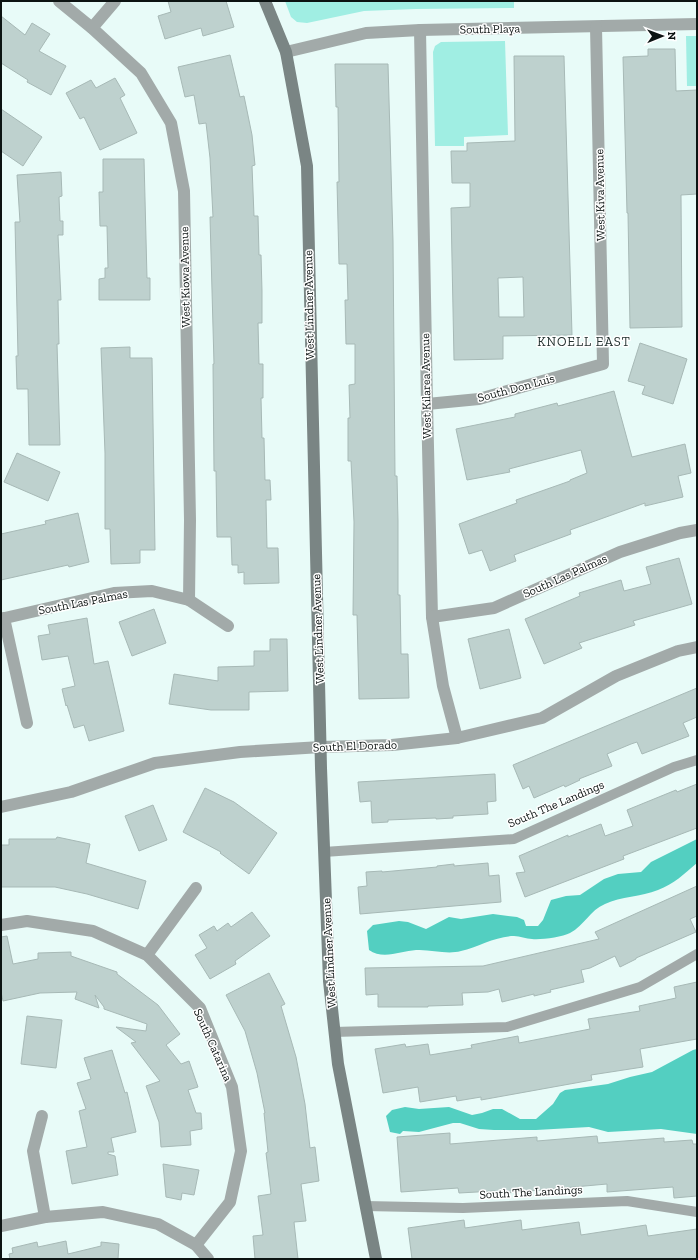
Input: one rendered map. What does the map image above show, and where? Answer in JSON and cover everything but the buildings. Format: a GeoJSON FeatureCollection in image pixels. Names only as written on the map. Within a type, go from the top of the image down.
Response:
{"type":"FeatureCollection","features":[{"type":"Feature","properties":{"kind":"street","name":"West Kiowa Avenue"},"geometry":{"type":"LineString","coordinates":[[59,1],[92,28],[141,74],[171,123],[184,191],[190,520],[189,600]]}},
{"type":"Feature","properties":{"kind":"street"},"geometry":{"type":"LineString","coordinates":[[92,28],[115,1]]}},
{"type":"Feature","properties":{"kind":"street","name":"West Lindner Avenue"},"geometry":{"type":"LineString","coordinates":[[265,1],[286,52],[307,166],[309,315],[329,981],[338,1064],[376,1259]]}},
{"type":"Feature","properties":{"kind":"street","name":"South Playa"},"geometry":{"type":"LineString","coordinates":[[286,52],[366,33],[420,30],[697,24]]}},
{"type":"Feature","properties":{"kind":"street","name":"West Kiva Avenue"},"geometry":{"type":"LineString","coordinates":[[596,27],[604,364]]}},
{"type":"Feature","properties":{"kind":"street","name":"West Kilarea Avenue"},"geometry":{"type":"LineString","coordinates":[[420,30],[432,617],[443,686],[457,738]]}},
{"type":"Feature","properties":{"kind":"street","name":"South Don Luis"},"geometry":{"type":"LineString","coordinates":[[427,404],[479,399],[604,364]]}},
{"type":"Feature","properties":{"kind":"street","name":"South Las Palmas"},"geometry":{"type":"LineString","coordinates":[[432,617],[494,608],[620,552],[680,533],[697,530]]}},
{"type":"Feature","properties":{"kind":"street","name":"South Las Palmas"},"geometry":{"type":"LineString","coordinates":[[3,619],[114,593],[152,591],[189,600]]}},
{"type":"Feature","properties":{"kind":"street"},"geometry":{"type":"LineString","coordinates":[[189,600],[228,626]]}},
{"type":"Feature","properties":{"kind":"street"},"geometry":{"type":"LineString","coordinates":[[3,619],[27,723]]}},
{"type":"Feature","properties":{"kind":"street","name":"South El Dorado"},"geometry":{"type":"LineString","coordinates":[[1,807],[71,792],[155,763],[240,752],[321,747],[392,746],[457,738],[542,718],[616,676],[678,651],[697,647]]}},
{"type":"Feature","properties":{"kind":"street"},"geometry":{"type":"LineString","coordinates":[[147,955],[196,888]]}},
{"type":"Feature","properties":{"kind":"street","name":"South Catarina"},"geometry":{"type":"LineString","coordinates":[[1,925],[27,920],[93,931],[147,955],[200,1008],[232,1087],[241,1151],[230,1202],[196,1245]]}},
{"type":"Feature","properties":{"kind":"street"},"geometry":{"type":"LineString","coordinates":[[42,1116],[33,1151],[46,1217]]}},
{"type":"Feature","properties":{"kind":"street"},"geometry":{"type":"LineString","coordinates":[[1,1226],[46,1217],[103,1212],[158,1224],[196,1245],[208,1259]]}},
{"type":"Feature","properties":{"kind":"lane","name":"South The Landings"},"geometry":{"type":"LineString","coordinates":[[324,852],[514,839],[674,767],[697,760]]}},
{"type":"Feature","properties":{"kind":"lane"},"geometry":{"type":"LineString","coordinates":[[334,1032],[507,1027],[640,987],[697,954]]}},
{"type":"Feature","properties":{"kind":"lane","name":"South The Landings"},"geometry":{"type":"LineString","coordinates":[[366,1206],[464,1208],[627,1201],[697,1212]]}},
{"type":"Feature","properties":{"kind":"shaded area"},"geometry":{"type":"Polygon","coordinates":[[[285,1],[514,1],[514,8],[364,11],[307,23],[297,22],[291,17],[285,1]]]}},
{"type":"Feature","properties":{"kind":"shaded area"},"geometry":{"type":"Polygon","coordinates":[[[686,36],[697,36],[697,86],[687,86],[686,36]]]}},
{"type":"Feature","properties":{"kind":"shaded area"},"geometry":{"type":"Polygon","coordinates":[[[505,41],[508,135],[464,137],[464,146],[435,146],[433,52],[435,46],[441,42],[505,41]]]}},
{"type":"Feature","properties":{"kind":"shaded area"},"geometry":{"type":"Polygon","coordinates":[[[697,839],[697,863],[679,878],[664,888],[645,894],[618,899],[605,904],[595,910],[570,933],[557,937],[541,939],[507,936],[455,952],[416,950],[386,955],[374,953],[369,950],[367,931],[373,925],[399,921],[408,922],[426,929],[449,917],[461,919],[493,914],[517,917],[524,920],[526,926],[538,926],[543,920],[551,900],[566,896],[580,895],[604,879],[618,874],[641,872],[651,862],[697,839]]]}},
{"type":"Feature","properties":{"kind":"shaded area"},"geometry":{"type":"Polygon","coordinates":[[[697,1049],[697,1134],[661,1129],[608,1132],[589,1127],[536,1130],[494,1130],[479,1129],[460,1123],[453,1123],[419,1132],[403,1131],[400,1134],[390,1132],[386,1116],[392,1110],[405,1107],[419,1109],[449,1107],[472,1115],[493,1109],[502,1109],[520,1119],[536,1119],[553,1104],[560,1093],[565,1090],[608,1084],[652,1072],[697,1049]]]}},
{"type":"Feature","properties":{"kind":"district","name":"KNOELL EAST"},"geometry":{"type":"Point","coordinates":[584,341]}}]}
